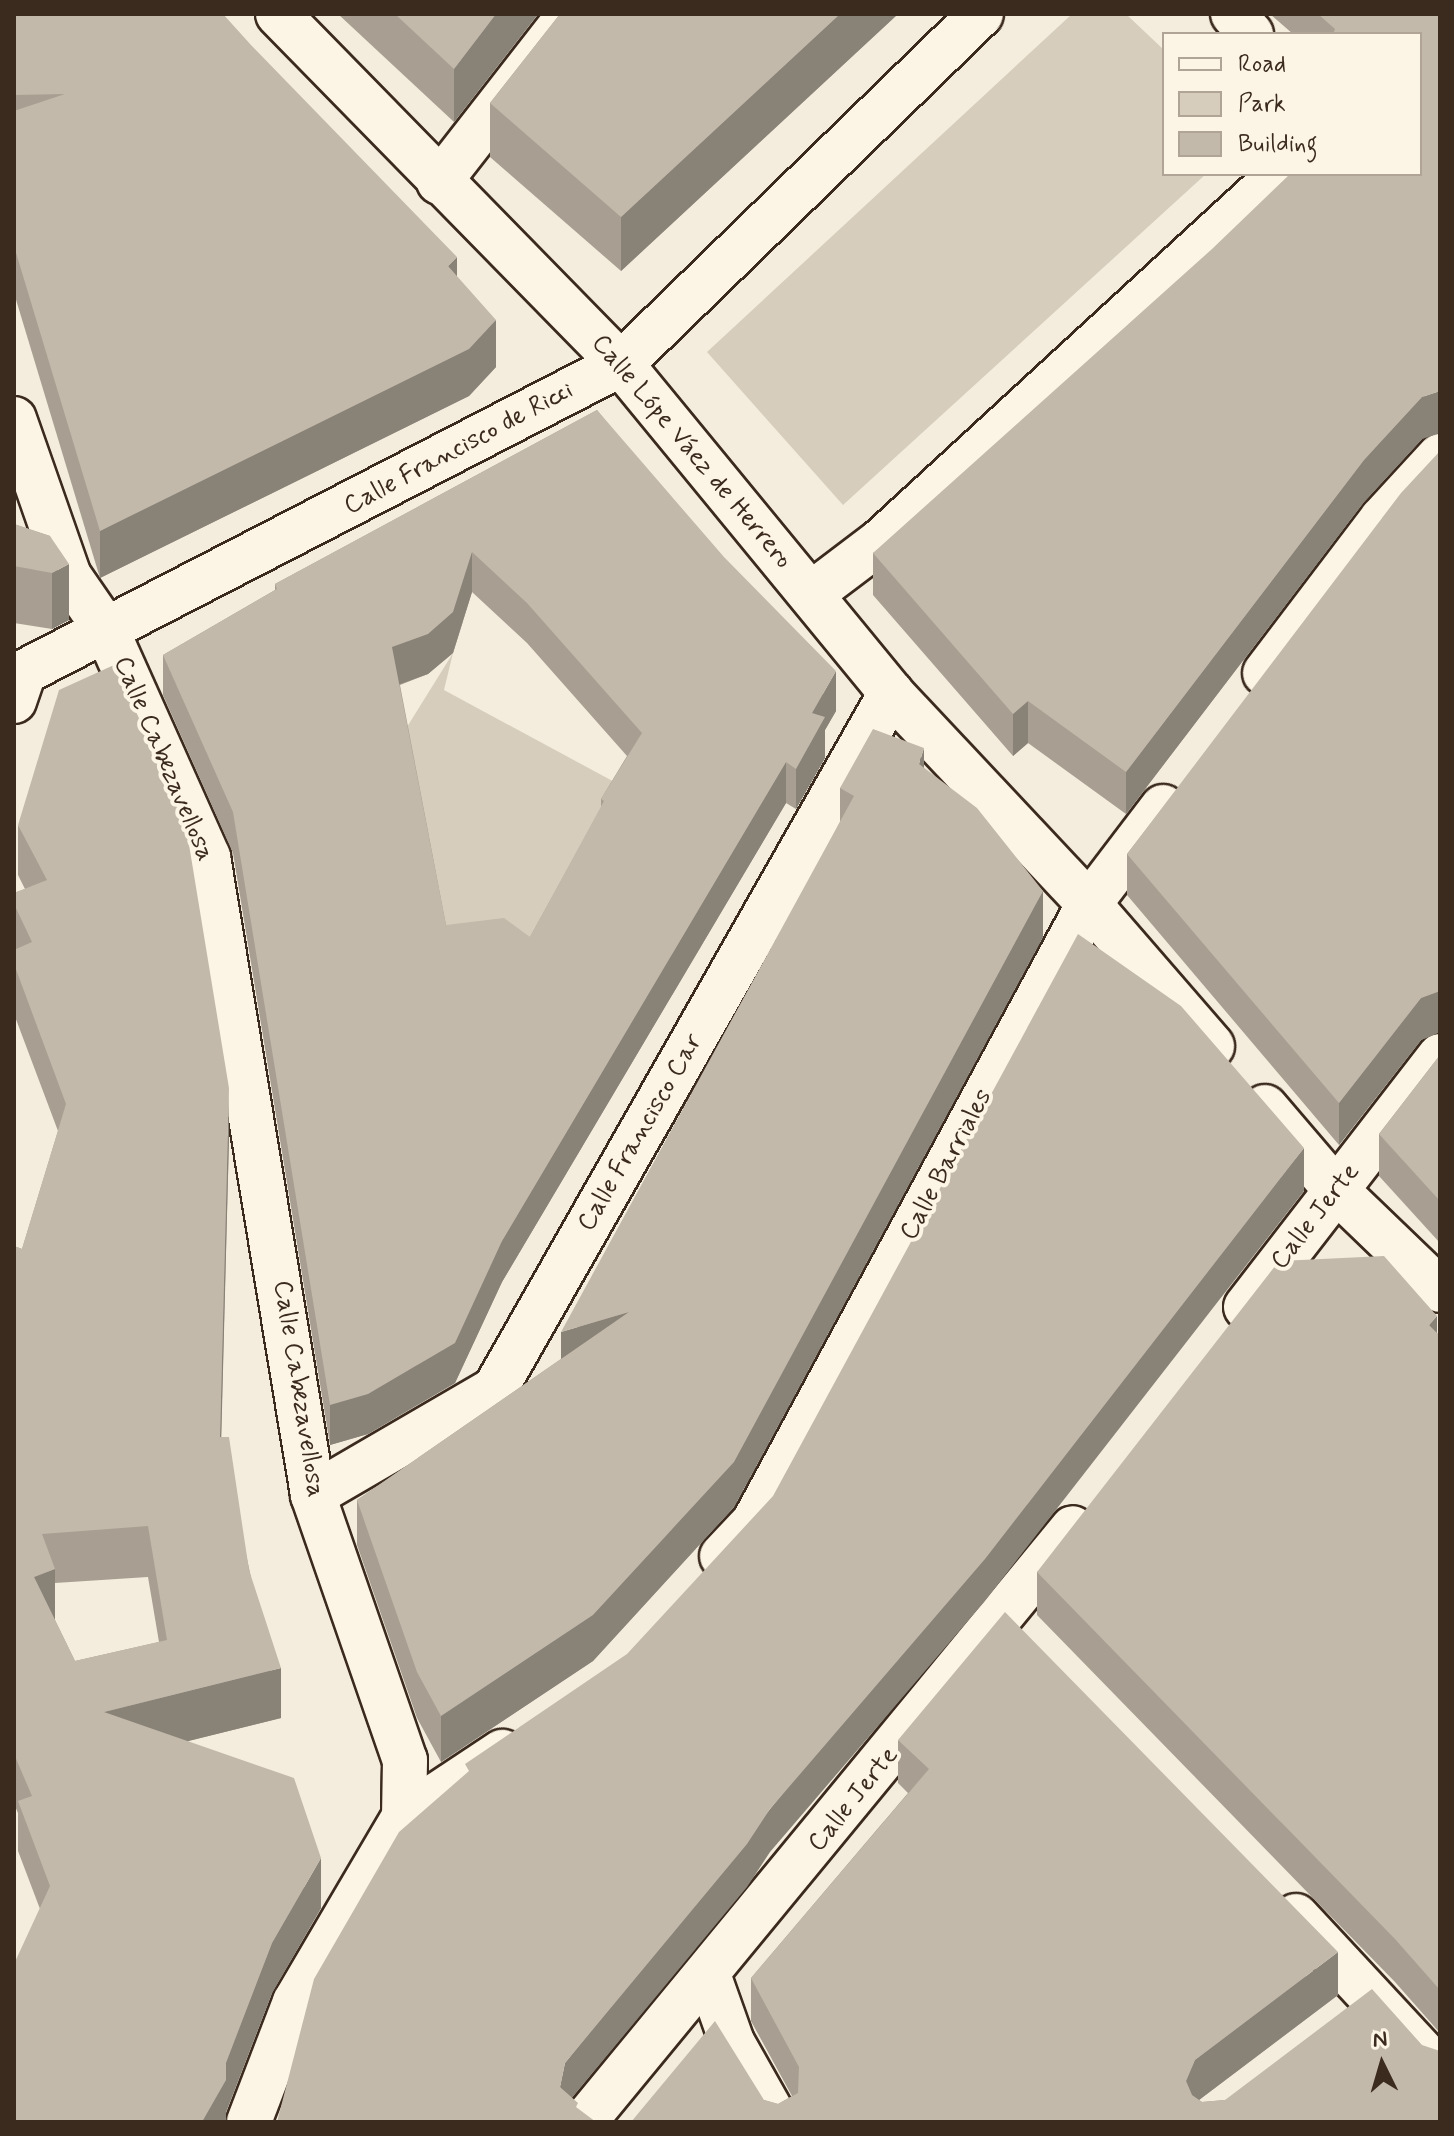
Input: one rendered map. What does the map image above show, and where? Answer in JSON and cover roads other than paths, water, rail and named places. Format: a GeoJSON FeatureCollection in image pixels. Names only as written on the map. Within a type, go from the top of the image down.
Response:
{"type":"FeatureCollection","features":[{"type":"Feature","properties":{"kind":"street","name":"Calle Lópe Váez de Herrero"},"geometry":{"type":"LineString","coordinates":[[278,14],[439,182],[621,364],[891,693],[1089,904],[1336,1190],[1440,1290]]}},
{"type":"Feature","properties":{"kind":"street"},"geometry":{"type":"LineString","coordinates":[[439,182],[570,14]]}},
{"type":"Feature","properties":{"kind":"street","name":"Calle Francisco de Ricci"},"geometry":{"type":"LineString","coordinates":[[14,701],[24,672],[621,364],[981,14]]}},
{"type":"Feature","properties":{"kind":"street"},"geometry":{"type":"LineString","coordinates":[[1233,14],[1249,32]]}},
{"type":"Feature","properties":{"kind":"street"},"geometry":{"type":"LineString","coordinates":[[811,594],[881,541],[1278,176]]}},
{"type":"Feature","properties":{"kind":"street","name":"Calle Cabezavellosa"},"geometry":{"type":"LineString","coordinates":[[14,419],[69,576],[107,631],[208,857],[313,1495],[405,1760],[404,1817],[295,2002],[249,2122]]}},
{"type":"Feature","properties":{"kind":"street"},"geometry":{"type":"LineString","coordinates":[[1242,703],[1382,519],[1440,456]]}},
{"type":"Feature","properties":{"kind":"street","name":"Calle Francisco Car"},"geometry":{"type":"LineString","coordinates":[[313,1495],[495,1389],[891,693]]}},
{"type":"Feature","properties":{"kind":"street","name":"Calle Barriales"},"geometry":{"type":"LineString","coordinates":[[692,1589],[754,1522],[1089,904],[1186,776]]}},
{"type":"Feature","properties":{"kind":"street","name":"Calle Jerte"},"geometry":{"type":"LineString","coordinates":[[1219,1341],[1440,1056]]}},
{"type":"Feature","properties":{"kind":"street","name":"Calle Jerte"},"geometry":{"type":"LineString","coordinates":[[584,2122],[709,1977],[1018,1632],[1102,1492]]}},
{"type":"Feature","properties":{"kind":"street"},"geometry":{"type":"LineString","coordinates":[[404,1817],[532,1731]]}},
{"type":"Feature","properties":{"kind":"street"},"geometry":{"type":"LineString","coordinates":[[1264,1884],[1376,1998],[1440,2071]]}},
{"type":"Feature","properties":{"kind":"street"},"geometry":{"type":"LineString","coordinates":[[709,1977],[732,2042],[777,2122]]}},
{"type":"Feature","properties":{"kind":"street"},"geometry":{"type":"LineString","coordinates":[[1338,2026],[1376,1998]]}}]}
